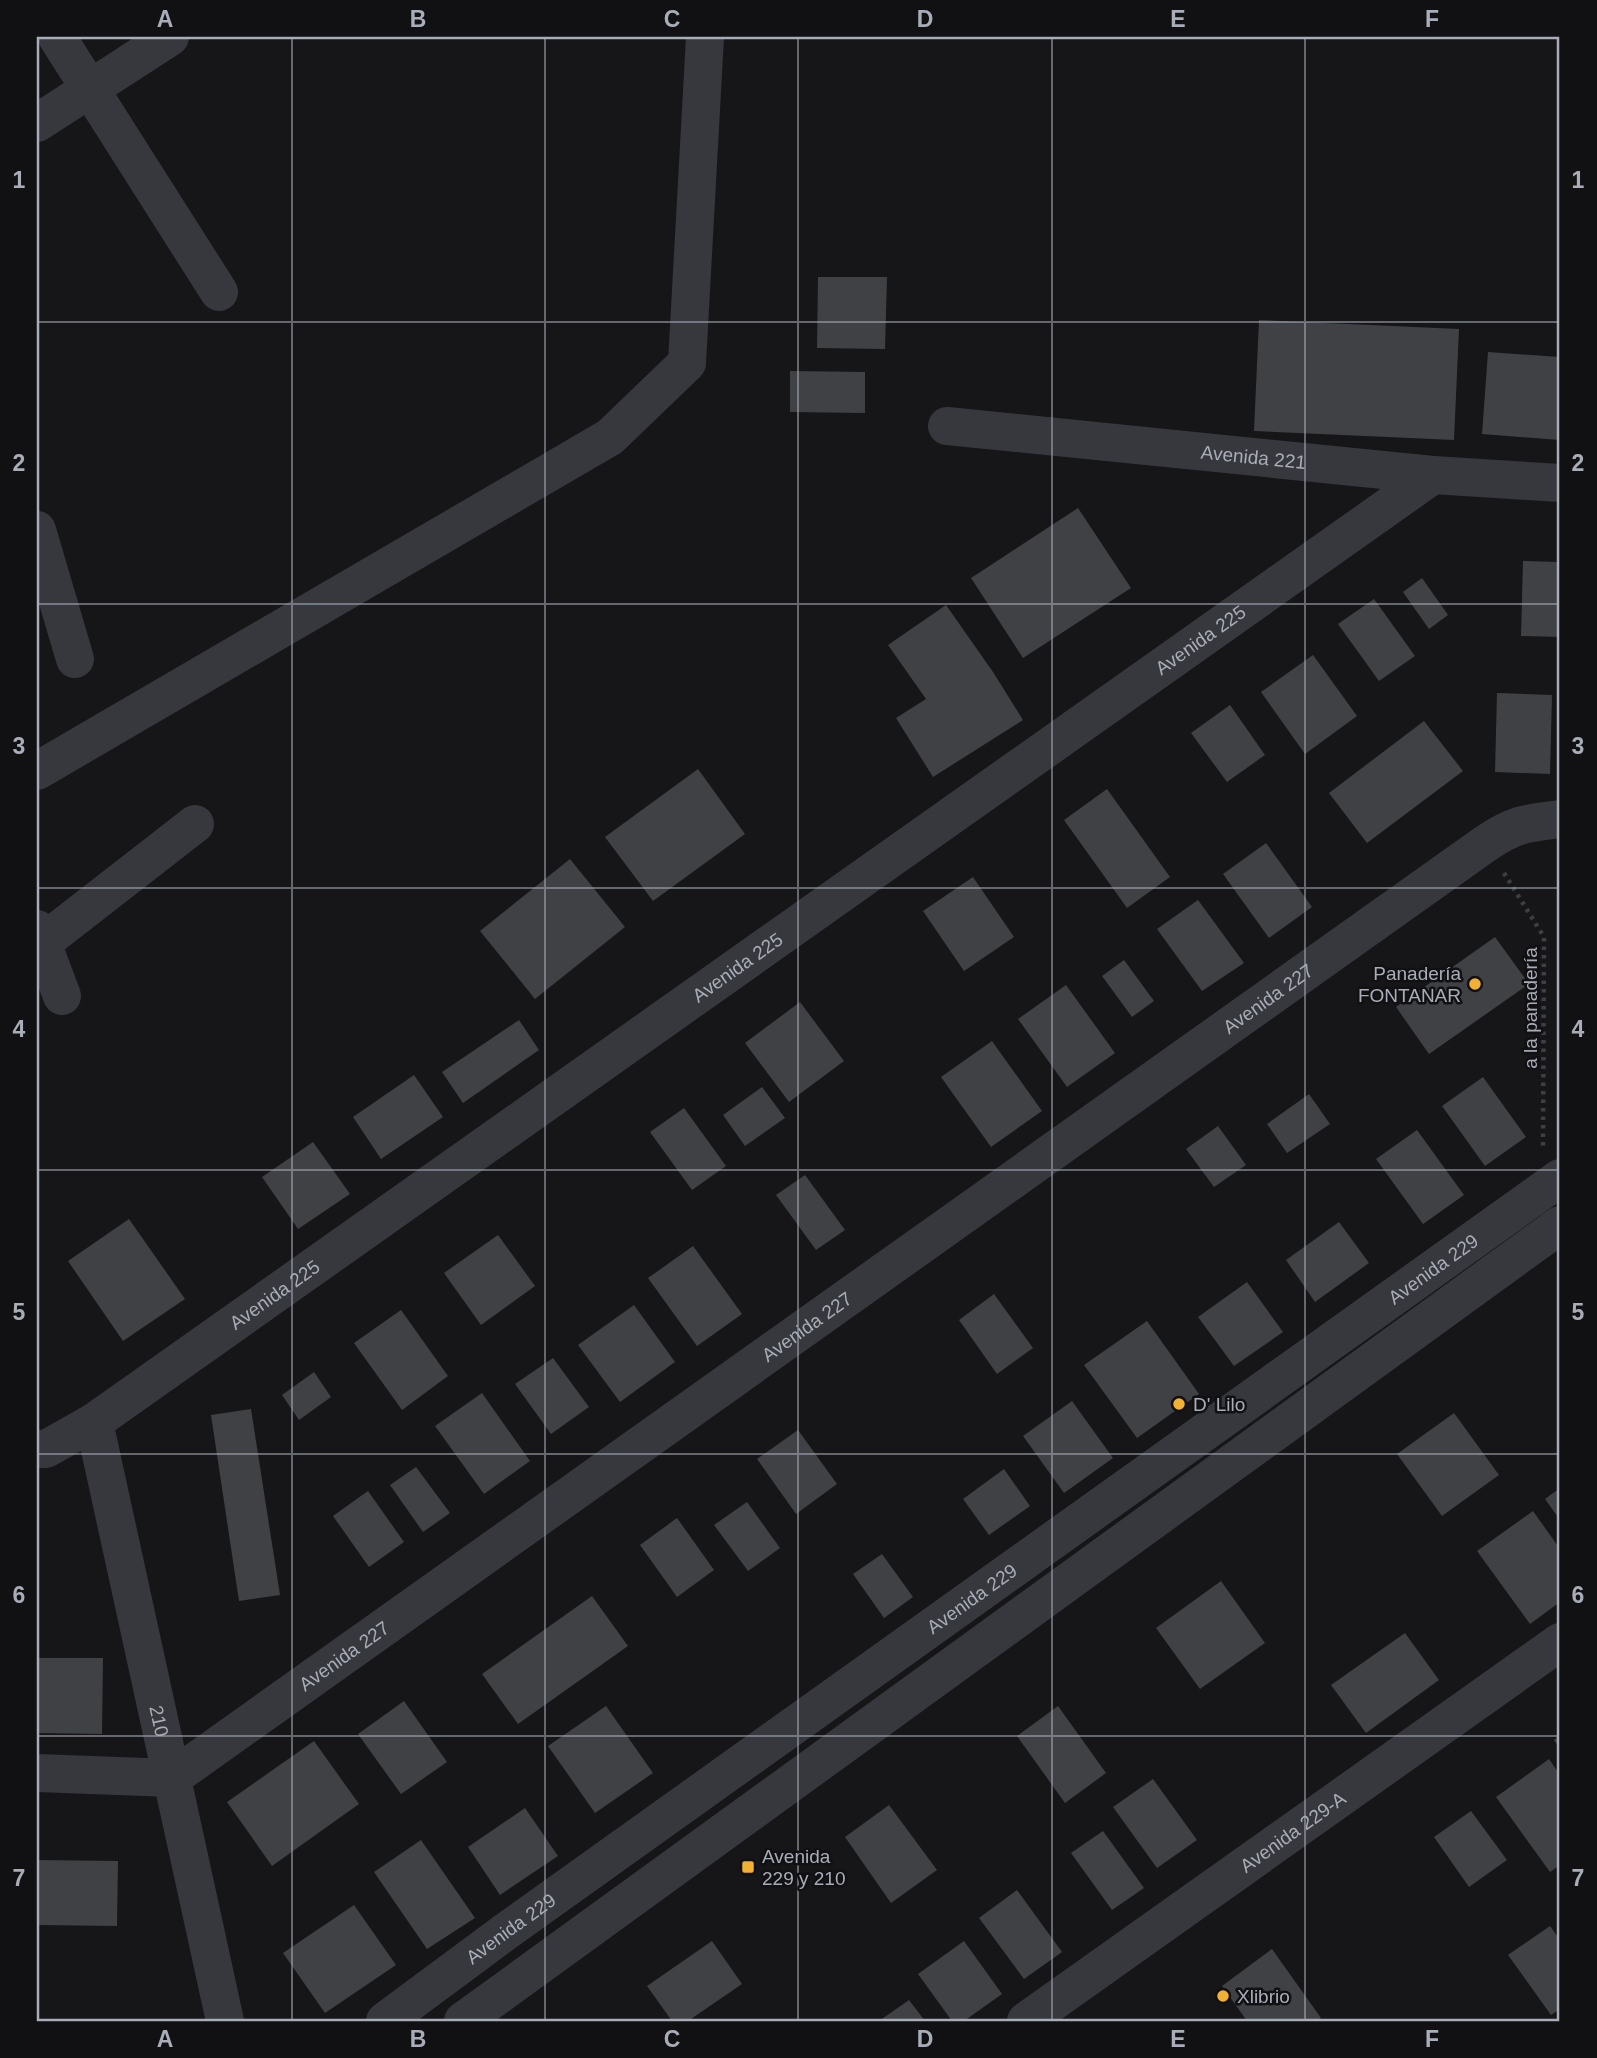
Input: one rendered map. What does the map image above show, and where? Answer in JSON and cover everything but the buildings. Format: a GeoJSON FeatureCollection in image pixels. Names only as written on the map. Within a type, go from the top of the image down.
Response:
{"type":"FeatureCollection","features":[{"type":"Feature","properties":{"kind":"street"},"geometry":{"type":"LineString","coordinates":[[57,37],[219,292]]}},
{"type":"Feature","properties":{"kind":"street"},"geometry":{"type":"LineString","coordinates":[[37,123],[170,37]]}},
{"type":"Feature","properties":{"kind":"street"},"geometry":{"type":"LineString","coordinates":[[37,771],[610,437],[687,363],[705,37]]}},
{"type":"Feature","properties":{"kind":"street","name":"Avenida 221"},"geometry":{"type":"LineString","coordinates":[[947,426],[1433,475],[1560,483]]}},
{"type":"Feature","properties":{"kind":"street","name":"Avenida 225"},"geometry":{"type":"LineString","coordinates":[[37,1449],[46,1450],[94,1422],[1433,475]]}},
{"type":"Feature","properties":{"kind":"street"},"geometry":{"type":"LineString","coordinates":[[37,530],[75,659]]}},
{"type":"Feature","properties":{"kind":"street","name":"Avenida 227"},"geometry":{"type":"LineString","coordinates":[[172,1778],[1504,830],[1519,824],[1560,819]]}},
{"type":"Feature","properties":{"kind":"street"},"geometry":{"type":"LineString","coordinates":[[62,996],[39,936],[195,824]]}},
{"type":"Feature","properties":{"kind":"street","name":"Avenida 229"},"geometry":{"type":"LineString","coordinates":[[385,2021],[505,1932],[1552,1184]]}},
{"type":"Feature","properties":{"kind":"street","name":"Avenida 229"},"geometry":{"type":"LineString","coordinates":[[463,2021],[1560,1225]]}},
{"type":"Feature","properties":{"kind":"street","name":"210"},"geometry":{"type":"LineString","coordinates":[[94,1422],[225,2021]]}},
{"type":"Feature","properties":{"kind":"street"},"geometry":{"type":"LineString","coordinates":[[1181,1450],[1206,1484]]}},
{"type":"Feature","properties":{"kind":"street","name":"Avenida 229-A"},"geometry":{"type":"LineString","coordinates":[[1026,2021],[1560,1642]]}},
{"type":"Feature","properties":{"kind":"street"},"geometry":{"type":"LineString","coordinates":[[37,1773],[172,1778]]}},
{"type":"Feature","properties":{"kind":"path","name":"a la panadería"},"geometry":{"type":"LineString","coordinates":[[1485,844],[1544,937],[1552,1184]]}},
{"type":"Feature","properties":{"kind":"place","name":"Panadería FONTANAR"},"geometry":{"type":"Point","coordinates":[1475,984]}},
{"type":"Feature","properties":{"kind":"place","name":"D' Lilo"},"geometry":{"type":"Point","coordinates":[1179,1404]}},
{"type":"Feature","properties":{"kind":"place","name":"Avenida 229 y 210"},"geometry":{"type":"Point","coordinates":[748,1867]}},
{"type":"Feature","properties":{"kind":"place","name":"Xlibrio"},"geometry":{"type":"Point","coordinates":[1223,1996]}}]}
